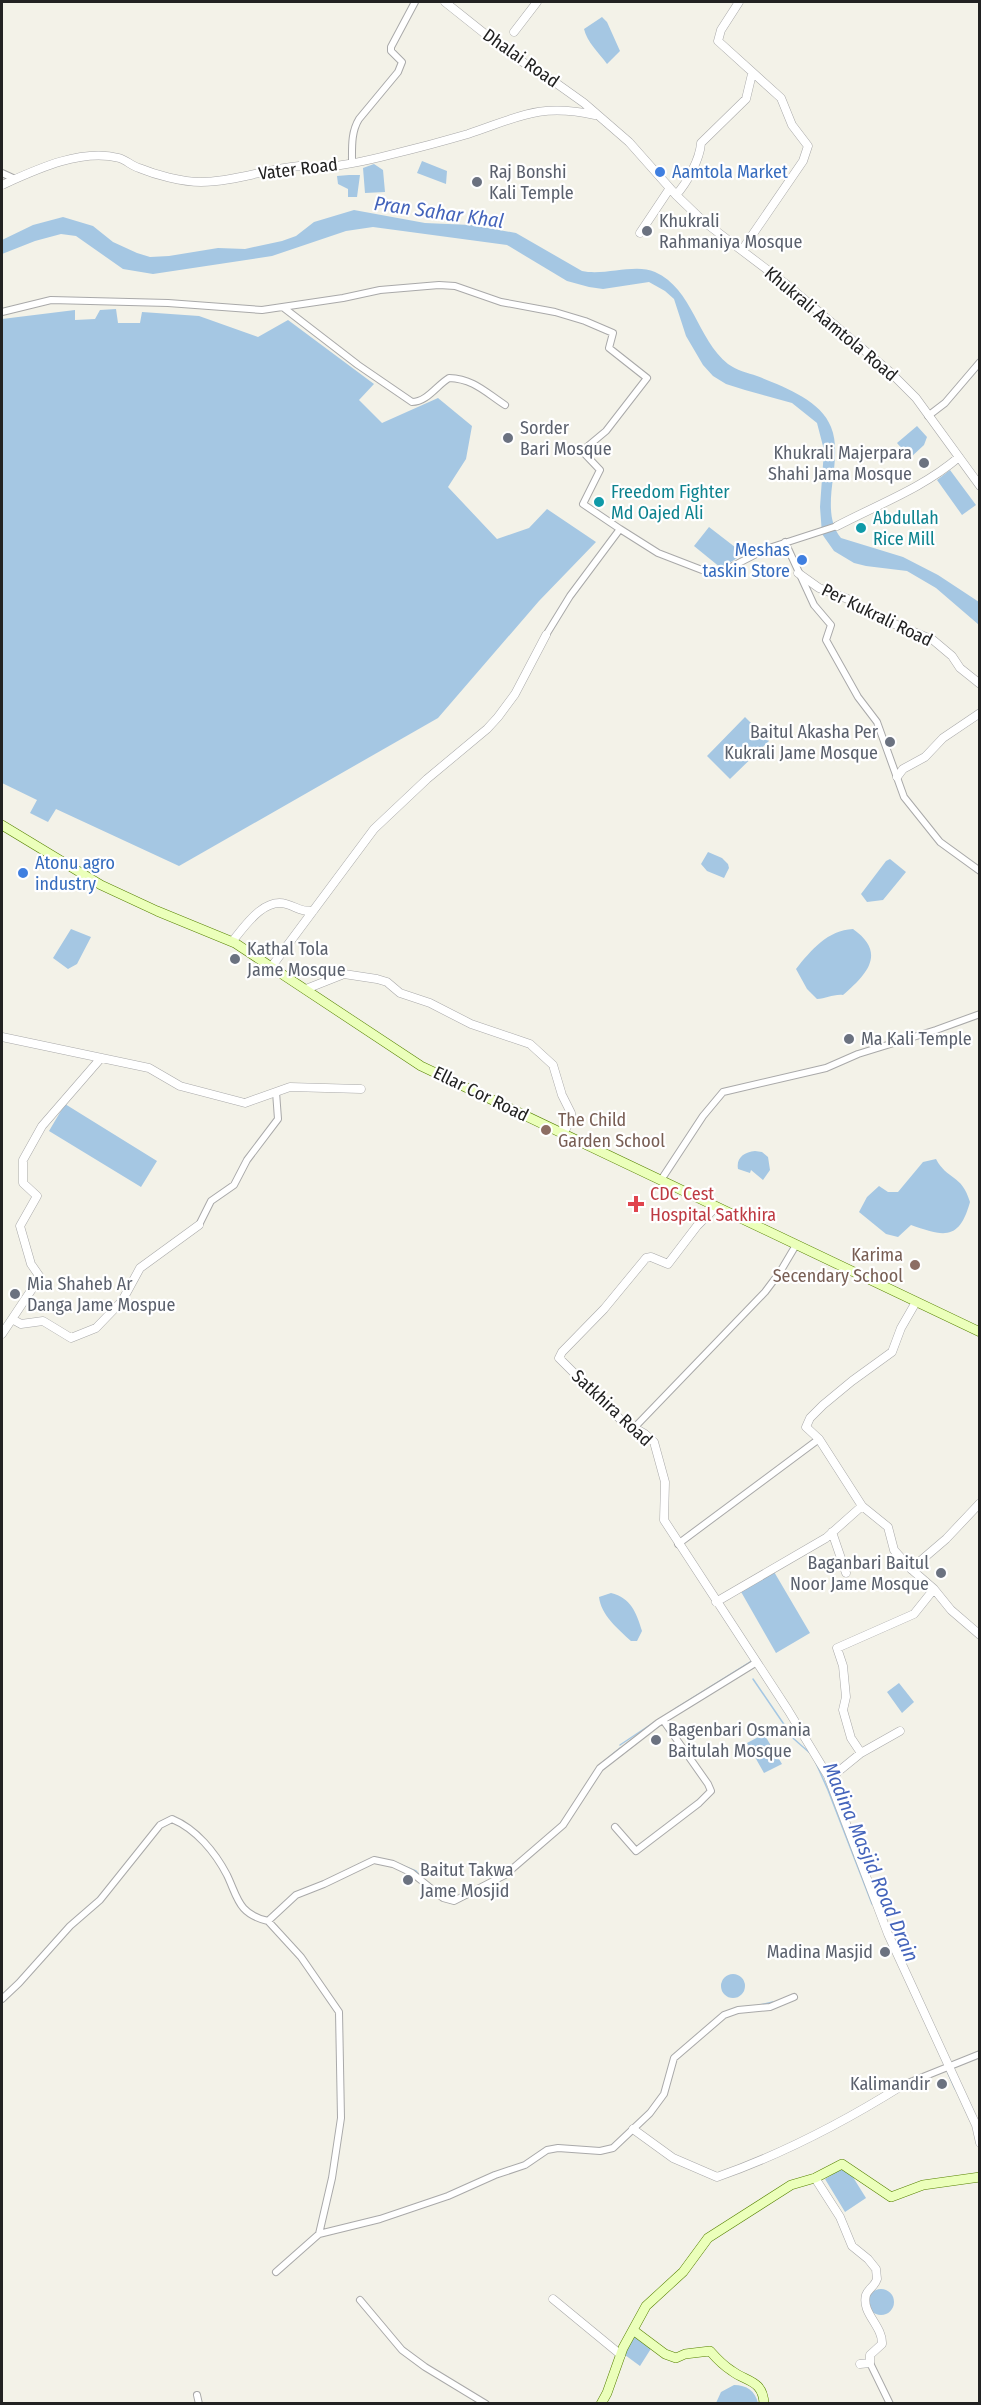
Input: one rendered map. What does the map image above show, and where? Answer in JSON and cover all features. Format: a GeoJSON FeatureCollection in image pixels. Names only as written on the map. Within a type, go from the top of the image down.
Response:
{"type":"FeatureCollection","features":[{"type":"Feature","properties":{"kind":"main road","name":"Ellar Cor Road"},"geometry":{"type":"LineString","coordinates":[[2,825],[101,885],[157,911],[235,942],[421,1066],[980,1332]]}},
{"type":"Feature","properties":{"kind":"main road"},"geometry":{"type":"LineString","coordinates":[[601,2403],[621,2355],[646,2306],[683,2272],[708,2238],[791,2185],[815,2178],[842,2164],[891,2197],[923,2185],[980,2177]]}},
{"type":"Feature","properties":{"kind":"main road"},"geometry":{"type":"LineString","coordinates":[[633,2330],[665,2354],[676,2358],[685,2354],[710,2351],[730,2370],[752,2380],[763,2393],[764,2403]]}},
{"type":"Feature","properties":{"kind":"street"},"geometry":{"type":"LineString","coordinates":[[352,163],[355,128],[359,118],[398,72],[402,62],[391,51],[391,47],[415,2]]}},
{"type":"Feature","properties":{"kind":"street","name":"Dhalai Road"},"geometry":{"type":"LineString","coordinates":[[445,2],[514,57],[542,73],[584,103],[596,115]]}},
{"type":"Feature","properties":{"kind":"street"},"geometry":{"type":"LineString","coordinates":[[514,32],[537,2]]}},
{"type":"Feature","properties":{"kind":"street"},"geometry":{"type":"LineString","coordinates":[[739,2],[718,41],[781,98],[792,124],[808,146],[803,161],[788,185],[742,250]]}},
{"type":"Feature","properties":{"kind":"street"},"geometry":{"type":"LineString","coordinates":[[676,195],[686,185],[700,154],[700,143],[746,99],[752,74]]}},
{"type":"Feature","properties":{"kind":"street","name":"Vater Road"},"geometry":{"type":"LineString","coordinates":[[2,185],[73,159],[95,156],[121,159],[137,168],[175,179],[200,182],[231,179],[300,166],[321,167],[352,163],[394,154],[466,134],[504,119],[535,111],[573,110],[596,115]]}},
{"type":"Feature","properties":{"kind":"street","name":"Khukrali Aamtola Road"},"geometry":{"type":"LineString","coordinates":[[596,115],[629,142],[676,195],[703,221],[786,284],[890,372],[916,398],[980,486]]}},
{"type":"Feature","properties":{"kind":"street"},"geometry":{"type":"LineString","coordinates":[[2,173],[15,179]]}},
{"type":"Feature","properties":{"kind":"street"},"geometry":{"type":"LineString","coordinates":[[640,233],[670,188]]}},
{"type":"Feature","properties":{"kind":"street"},"geometry":{"type":"LineString","coordinates":[[2,312],[51,300],[168,303],[262,310],[402,287],[455,286],[501,302],[555,312],[585,321],[613,333],[609,348],[647,378],[606,431],[582,451],[600,470],[583,504],[658,553],[702,570],[721,572],[785,542],[837,526],[901,496],[941,472],[959,457]]}},
{"type":"Feature","properties":{"kind":"street"},"geometry":{"type":"LineString","coordinates":[[285,308],[358,365],[412,402],[418,402],[426,397],[440,383],[449,378],[463,379],[478,386],[506,405]]}},
{"type":"Feature","properties":{"kind":"street"},"geometry":{"type":"LineString","coordinates":[[929,415],[945,403],[980,362]]}},
{"type":"Feature","properties":{"kind":"street"},"geometry":{"type":"LineString","coordinates":[[272,966],[374,829],[498,717],[515,694],[546,635],[577,586],[620,529]]}},
{"type":"Feature","properties":{"kind":"street"},"geometry":{"type":"LineString","coordinates":[[785,542],[814,605],[831,625],[826,640],[858,697],[878,722],[904,797],[940,842],[980,871]]}},
{"type":"Feature","properties":{"kind":"street","name":"Per Kukrali Road"},"geometry":{"type":"LineString","coordinates":[[798,573],[819,588],[853,601],[868,613],[933,640],[952,656],[960,668],[980,684]]}},
{"type":"Feature","properties":{"kind":"street"},"geometry":{"type":"LineString","coordinates":[[897,777],[903,769],[925,757],[943,738],[980,713]]}},
{"type":"Feature","properties":{"kind":"street"},"geometry":{"type":"LineString","coordinates":[[235,938],[262,909],[276,902],[285,903],[304,912],[313,911]]}},
{"type":"Feature","properties":{"kind":"street"},"geometry":{"type":"LineString","coordinates":[[306,989],[344,974],[377,979],[387,982],[400,993],[430,1003],[471,1024],[530,1044],[553,1065],[562,1095],[571,1113],[571,1119],[563,1134]]}},
{"type":"Feature","properties":{"kind":"street"},"geometry":{"type":"LineString","coordinates":[[661,1180],[703,1116],[723,1092],[826,1068],[858,1054],[980,1014]]}},
{"type":"Feature","properties":{"kind":"street"},"geometry":{"type":"LineString","coordinates":[[2,1037],[149,1068],[180,1086],[245,1103],[291,1088],[361,1089]]}},
{"type":"Feature","properties":{"kind":"street"},"geometry":{"type":"LineString","coordinates":[[2,1334],[40,1277],[31,1264],[20,1226],[37,1196],[23,1183],[23,1160],[42,1126],[101,1058]]}},
{"type":"Feature","properties":{"kind":"street"},"geometry":{"type":"LineString","coordinates":[[12,1319],[21,1324],[43,1321],[71,1338],[96,1328],[122,1301],[140,1268],[199,1225],[211,1201],[234,1185],[247,1160],[278,1119],[276,1092]]}},
{"type":"Feature","properties":{"kind":"street","name":"Satkhira Road"},"geometry":{"type":"LineString","coordinates":[[716,1207],[697,1226],[668,1264],[651,1257],[646,1258],[559,1358],[621,1421],[654,1442],[665,1482],[664,1520],[788,1710],[829,1779],[888,1934],[976,2125],[980,2143]]}},
{"type":"Feature","properties":{"kind":"street"},"geometry":{"type":"LineString","coordinates":[[634,1428],[765,1292],[796,1245]]}},
{"type":"Feature","properties":{"kind":"street"},"geometry":{"type":"LineString","coordinates":[[916,1302],[901,1328],[892,1352],[852,1381],[810,1418],[806,1427],[819,1439],[862,1506],[888,1527],[894,1550],[911,1569],[934,1588],[951,1610],[980,1635]]}},
{"type":"Feature","properties":{"kind":"street"},"geometry":{"type":"LineString","coordinates":[[678,1544],[819,1439]]}},
{"type":"Feature","properties":{"kind":"street"},"geometry":{"type":"LineString","coordinates":[[911,1569],[946,1539],[980,1503]]}},
{"type":"Feature","properties":{"kind":"street"},"geometry":{"type":"LineString","coordinates":[[716,1602],[826,1538],[862,1506]]}},
{"type":"Feature","properties":{"kind":"street"},"geometry":{"type":"LineString","coordinates":[[832,1532],[846,1573]]}},
{"type":"Feature","properties":{"kind":"street"},"geometry":{"type":"LineString","coordinates":[[861,1753],[851,1738],[843,1710],[846,1697],[843,1666],[837,1648],[914,1614],[934,1588]]}},
{"type":"Feature","properties":{"kind":"street"},"geometry":{"type":"LineString","coordinates":[[268,1921],[296,1894],[324,1884],[375,1860],[393,1864],[412,1873],[443,1898],[454,1901],[482,1888],[505,1875],[562,1825],[600,1768],[663,1720],[757,1662]]}},
{"type":"Feature","properties":{"kind":"street"},"geometry":{"type":"LineString","coordinates":[[615,1827],[636,1851],[699,1803],[711,1791],[663,1720]]}},
{"type":"Feature","properties":{"kind":"street"},"geometry":{"type":"LineString","coordinates":[[829,1779],[861,1753],[900,1731]]}},
{"type":"Feature","properties":{"kind":"street"},"geometry":{"type":"LineString","coordinates":[[2,1999],[70,1926],[100,1900],[160,1825],[172,1819],[185,1824],[207,1845],[226,1875],[237,1902],[256,1918],[268,1921],[301,1957],[339,2012],[341,2118],[332,2178],[319,2234]]}},
{"type":"Feature","properties":{"kind":"street"},"geometry":{"type":"LineString","coordinates":[[276,2272],[319,2234],[380,2219],[447,2196],[525,2165],[547,2150],[558,2148],[600,2151],[613,2148],[650,2113],[664,2094],[674,2058],[724,2015],[738,2010],[770,2007],[794,1997]]}},
{"type":"Feature","properties":{"kind":"street"},"geometry":{"type":"LineString","coordinates":[[633,2129],[674,2158],[717,2177],[754,2164],[814,2136],[863,2110],[903,2085],[980,2054]]}},
{"type":"Feature","properties":{"kind":"street"},"geometry":{"type":"LineString","coordinates":[[815,2178],[840,2217],[852,2246],[876,2269],[877,2279],[867,2293],[866,2305],[882,2341],[880,2347],[870,2355],[870,2362],[890,2403]]}},
{"type":"Feature","properties":{"kind":"street"},"geometry":{"type":"LineString","coordinates":[[553,2299],[621,2355]]}},
{"type":"Feature","properties":{"kind":"street"},"geometry":{"type":"LineString","coordinates":[[360,2300],[402,2350],[425,2367],[486,2403]]}},
{"type":"Feature","properties":{"kind":"street"},"geometry":{"type":"LineString","coordinates":[[860,2364],[870,2362]]}},
{"type":"Feature","properties":{"kind":"street"},"geometry":{"type":"LineString","coordinates":[[197,2395],[199,2403]]}},
{"type":"Feature","properties":{"kind":"water"},"geometry":{"type":"Polygon","coordinates":[[[602,17],[607,22],[620,51],[607,64],[590,43],[584,29],[602,17]]]}},
{"type":"Feature","properties":{"kind":"water"},"geometry":{"type":"Polygon","coordinates":[[[422,161],[447,171],[446,184],[417,173],[422,161]]]}},
{"type":"Feature","properties":{"kind":"water"},"geometry":{"type":"Polygon","coordinates":[[[374,164],[383,170],[385,192],[365,193],[363,168],[374,164]]]}},
{"type":"Feature","properties":{"kind":"water"},"geometry":{"type":"Polygon","coordinates":[[[360,175],[357,197],[348,197],[348,189],[338,184],[337,176],[360,175]]]}},
{"type":"Feature","properties":{"kind":"water"},"geometry":{"type":"Polygon","coordinates":[[[354,210],[425,223],[471,225],[516,233],[582,271],[638,269],[655,272],[668,280],[687,302],[709,341],[728,364],[800,395],[826,417],[831,427],[835,455],[831,513],[834,526],[841,538],[903,557],[938,575],[979,602],[979,625],[936,588],[907,571],[854,563],[834,551],[822,534],[820,507],[824,450],[817,423],[792,403],[726,384],[713,376],[703,365],[686,336],[674,299],[649,282],[603,289],[589,287],[567,281],[507,245],[373,227],[346,231],[272,256],[153,274],[123,269],[76,236],[61,234],[2,254],[2,240],[33,225],[63,217],[93,226],[113,242],[150,257],[218,248],[245,249],[282,241],[296,236],[314,222],[354,210]]]}},
{"type":"Feature","properties":{"kind":"water"},"geometry":{"type":"Polygon","coordinates":[[[116,309],[118,323],[140,323],[142,312],[199,316],[258,337],[288,320],[374,384],[359,400],[382,423],[438,398],[472,426],[466,459],[448,487],[497,539],[529,528],[547,509],[596,542],[539,601],[438,718],[179,866],[56,809],[48,822],[30,813],[37,800],[2,783],[2,319],[75,310],[75,320],[95,319],[100,310],[116,309]]]}},
{"type":"Feature","properties":{"kind":"water"},"geometry":{"type":"Polygon","coordinates":[[[917,426],[927,437],[924,445],[910,458],[897,443],[917,426]]]}},
{"type":"Feature","properties":{"kind":"water"},"geometry":{"type":"Polygon","coordinates":[[[950,470],[976,505],[962,515],[937,480],[950,470]]]}},
{"type":"Feature","properties":{"kind":"water"},"geometry":{"type":"Polygon","coordinates":[[[709,527],[744,554],[721,568],[694,546],[709,527]]]}},
{"type":"Feature","properties":{"kind":"water"},"geometry":{"type":"Polygon","coordinates":[[[745,717],[769,741],[730,779],[707,756],[745,717]]]}},
{"type":"Feature","properties":{"kind":"water"},"geometry":{"type":"Polygon","coordinates":[[[708,852],[722,858],[728,864],[729,868],[724,878],[707,871],[701,864],[708,852]]]}},
{"type":"Feature","properties":{"kind":"water"},"geometry":{"type":"Polygon","coordinates":[[[890,859],[906,872],[883,900],[867,902],[861,894],[886,861],[890,859]]]}},
{"type":"Feature","properties":{"kind":"water"},"geometry":{"type":"Polygon","coordinates":[[[71,929],[91,937],[77,964],[68,969],[53,958],[71,929]]]}},
{"type":"Feature","properties":{"kind":"water"},"geometry":{"type":"Polygon","coordinates":[[[853,929],[869,946],[871,955],[866,971],[843,995],[817,999],[807,989],[796,969],[814,948],[828,937],[853,929]]]}},
{"type":"Feature","properties":{"kind":"water"},"geometry":{"type":"Polygon","coordinates":[[[65,1104],[157,1161],[141,1187],[49,1131],[65,1104]]]}},
{"type":"Feature","properties":{"kind":"water"},"geometry":{"type":"Polygon","coordinates":[[[755,1151],[762,1152],[768,1157],[770,1170],[763,1180],[751,1170],[750,1173],[738,1169],[738,1162],[742,1156],[755,1151]]]}},
{"type":"Feature","properties":{"kind":"water"},"geometry":{"type":"Polygon","coordinates":[[[936,1159],[945,1171],[963,1186],[970,1202],[966,1215],[955,1230],[948,1233],[932,1232],[911,1225],[898,1237],[886,1234],[859,1212],[867,1197],[879,1186],[888,1192],[898,1192],[923,1162],[936,1159]]]}},
{"type":"Feature","properties":{"kind":"water"},"geometry":{"type":"Polygon","coordinates":[[[773,1570],[810,1633],[776,1653],[740,1590],[773,1570]]]}},
{"type":"Feature","properties":{"kind":"water"},"geometry":{"type":"Polygon","coordinates":[[[611,1593],[623,1598],[635,1612],[642,1631],[637,1641],[631,1641],[603,1610],[599,1597],[611,1593]]]}},
{"type":"Feature","properties":{"kind":"water"},"geometry":{"type":"Polygon","coordinates":[[[899,1683],[914,1702],[902,1713],[887,1692],[899,1683]]]}},
{"type":"Feature","properties":{"kind":"water"},"geometry":{"type":"Polygon","coordinates":[[[764,1734],[782,1764],[764,1773],[747,1743],[764,1734]]]}},
{"type":"Feature","properties":{"kind":"water"},"geometry":{"type":"Polygon","coordinates":[[[728,1974],[738,1974],[745,1981],[745,1991],[738,1998],[728,1998],[721,1991],[721,1981],[728,1974]]]}},
{"type":"Feature","properties":{"kind":"water"},"geometry":{"type":"Polygon","coordinates":[[[846,2166],[866,2198],[845,2212],[825,2179],[846,2166]]]}},
{"type":"Feature","properties":{"kind":"water"},"geometry":{"type":"Polygon","coordinates":[[[881,2289],[890,2293],[894,2302],[890,2311],[881,2315],[872,2311],[868,2302],[872,2293],[881,2289]]]}},
{"type":"Feature","properties":{"kind":"water"},"geometry":{"type":"Polygon","coordinates":[[[635,2335],[652,2347],[640,2366],[625,2355],[635,2335]]]}},
{"type":"Feature","properties":{"kind":"water"},"geometry":{"type":"Polygon","coordinates":[[[734,2385],[750,2390],[758,2403],[716,2403],[721,2392],[734,2385]]]}},
{"type":"Feature","properties":{"kind":"waterway"},"geometry":{"type":"LineString","coordinates":[[675,1709],[752,1661]]}},
{"type":"Feature","properties":{"kind":"waterway","name":"Madina Masjid Road Drain"},"geometry":{"type":"LineString","coordinates":[[753,1679],[794,1739],[811,1754]]}},
{"type":"Feature","properties":{"kind":"waterway"},"geometry":{"type":"LineString","coordinates":[[620,1745],[653,1723]]}},
{"type":"Feature","properties":{"kind":"waterway"},"geometry":{"type":"LineString","coordinates":[[602,1763],[620,1748]]}},
{"type":"Feature","properties":{"kind":"waterway","name":"Madina Masjid Road Drain"},"geometry":{"type":"LineString","coordinates":[[815,1761],[872,1904]]}},
{"type":"Feature","properties":{"kind":"waterway"},"geometry":{"type":"LineString","coordinates":[[401,1865],[416,1871],[422,1878]]}},
{"type":"Feature","properties":{"kind":"waterway"},"geometry":{"type":"LineString","coordinates":[[760,2005],[773,2002]]}},
{"type":"Feature","properties":{"kind":"waterway"},"geometry":{"type":"LineString","coordinates":[[947,2071],[955,2089]]}},
{"type":"Feature","properties":{"kind":"place","name":"Aamtola Market"},"geometry":{"type":"Point","coordinates":[660,172]}},
{"type":"Feature","properties":{"kind":"place","name":"Raj Bonshi Kali Temple"},"geometry":{"type":"Point","coordinates":[477,182]}},
{"type":"Feature","properties":{"kind":"place","name":"Khukrali Rahmaniya Mosque"},"geometry":{"type":"Point","coordinates":[647,231]}},
{"type":"Feature","properties":{"kind":"place","name":"Sorder Bari Mosque"},"geometry":{"type":"Point","coordinates":[508,438]}},
{"type":"Feature","properties":{"kind":"place","name":"Khukrali Majerpara Shahi Jama Mosque"},"geometry":{"type":"Point","coordinates":[924,463]}},
{"type":"Feature","properties":{"kind":"place","name":"Freedom Fighter Md Oajed Ali"},"geometry":{"type":"Point","coordinates":[599,502]}},
{"type":"Feature","properties":{"kind":"place","name":"Abdullah Rice Mill"},"geometry":{"type":"Point","coordinates":[861,528]}},
{"type":"Feature","properties":{"kind":"place","name":"Meshas taskin Store"},"geometry":{"type":"Point","coordinates":[802,560]}},
{"type":"Feature","properties":{"kind":"place","name":"Baitul Akasha Per Kukrali Jame Mosque"},"geometry":{"type":"Point","coordinates":[890,742]}},
{"type":"Feature","properties":{"kind":"place","name":"Atonu agro industry"},"geometry":{"type":"Point","coordinates":[23,873]}},
{"type":"Feature","properties":{"kind":"place","name":"Kathal Tola Jame Mosque"},"geometry":{"type":"Point","coordinates":[235,959]}},
{"type":"Feature","properties":{"kind":"place","name":"Ma Kali Temple"},"geometry":{"type":"Point","coordinates":[849,1039]}},
{"type":"Feature","properties":{"kind":"place","name":"The Child Garden School"},"geometry":{"type":"Point","coordinates":[546,1130]}},
{"type":"Feature","properties":{"kind":"place","name":"CDC Cest Hospital Satkhira"},"geometry":{"type":"Point","coordinates":[636,1204]}},
{"type":"Feature","properties":{"kind":"place","name":"Karima Secendary School"},"geometry":{"type":"Point","coordinates":[915,1265]}},
{"type":"Feature","properties":{"kind":"place","name":"Mia Shaheb Ar Danga Jame Mospue"},"geometry":{"type":"Point","coordinates":[15,1294]}},
{"type":"Feature","properties":{"kind":"place","name":"Baganbari Baitul Noor Jame Mosque"},"geometry":{"type":"Point","coordinates":[941,1573]}},
{"type":"Feature","properties":{"kind":"place","name":"Bagenbari Osmania Baitulah Mosque"},"geometry":{"type":"Point","coordinates":[656,1740]}},
{"type":"Feature","properties":{"kind":"place","name":"Baitut Takwa Jame Mosjid"},"geometry":{"type":"Point","coordinates":[408,1880]}},
{"type":"Feature","properties":{"kind":"place","name":"Madina Masjid"},"geometry":{"type":"Point","coordinates":[885,1952]}},
{"type":"Feature","properties":{"kind":"place","name":"Kalimandir"},"geometry":{"type":"Point","coordinates":[942,2084]}},
{"type":"Feature","properties":{"kind":"water label","name":"Pran Sahar Khal"},"geometry":{"type":"Point","coordinates":[439,212]}}]}
